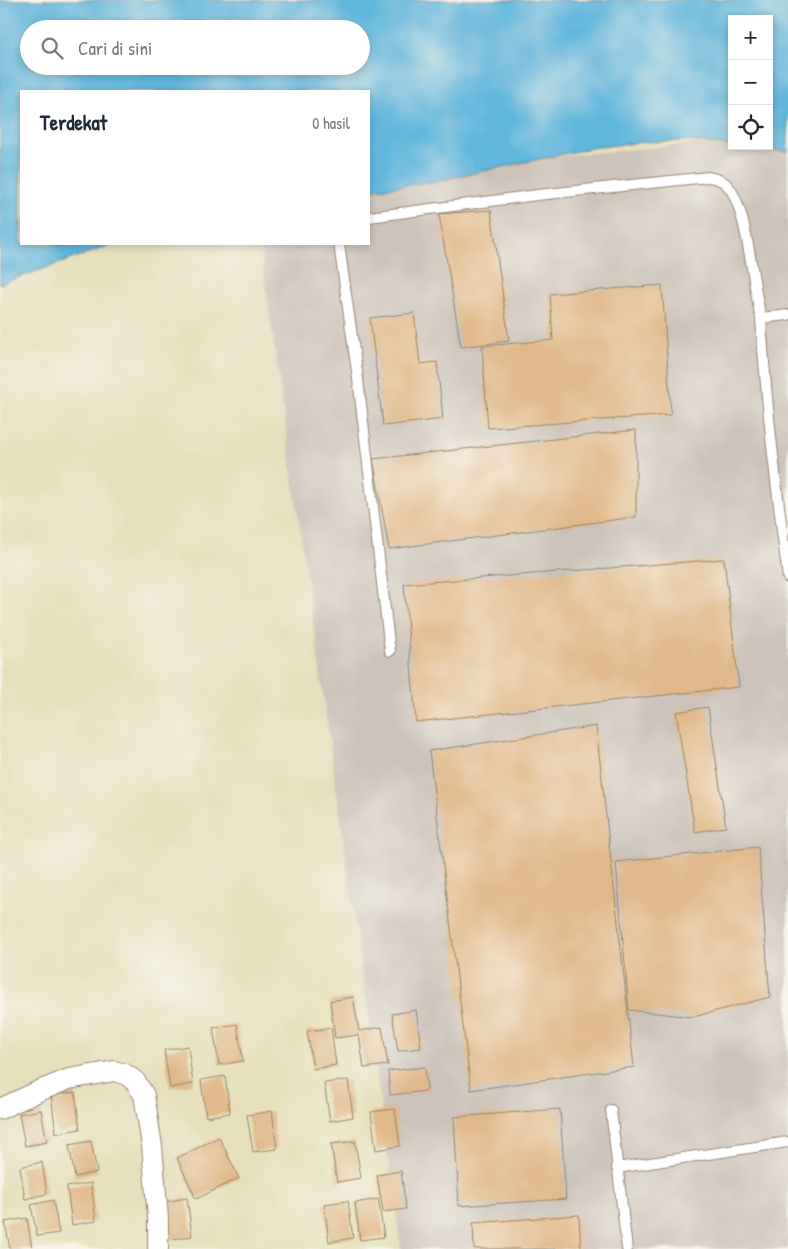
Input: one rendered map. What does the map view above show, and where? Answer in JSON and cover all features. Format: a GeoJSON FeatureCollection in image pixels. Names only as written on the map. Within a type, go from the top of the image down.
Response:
{"type":"FeatureCollection","features":[{"type":"Feature","properties":{"kind":"street"},"geometry":{"type":"LineString","coordinates":[[0,1109],[38,1090],[69,1079],[114,1071],[125,1074],[136,1081],[144,1095],[152,1146],[158,1218],[158,1249]]}},
{"type":"Feature","properties":{"kind":"lane"},"geometry":{"type":"LineString","coordinates":[[370,217],[537,195],[708,177],[726,183],[733,192],[749,244],[756,298],[761,318],[770,427],[788,578]]}},
{"type":"Feature","properties":{"kind":"lane"},"geometry":{"type":"LineString","coordinates":[[339,245],[358,379],[390,650]]}},
{"type":"Feature","properties":{"kind":"lane"},"geometry":{"type":"LineString","coordinates":[[761,318],[788,315]]}},
{"type":"Feature","properties":{"kind":"lane"},"geometry":{"type":"LineString","coordinates":[[611,1110],[627,1249]]}},
{"type":"Feature","properties":{"kind":"lane"},"geometry":{"type":"LineString","coordinates":[[617,1168],[788,1142]]}},
{"type":"Feature","properties":{"kind":"shaded area"},"geometry":{"type":"Polygon","coordinates":[[[705,143],[728,145],[728,150],[788,152],[788,1249],[401,1249],[260,245],[370,245],[370,188],[556,156],[705,143]]]}},
{"type":"Feature","properties":{"kind":"water"},"geometry":{"type":"Polygon","coordinates":[[[0,0],[788,0],[788,152],[770,150],[773,150],[773,15],[728,15],[728,146],[688,141],[644,142],[591,148],[436,181],[370,190],[370,90],[20,90],[20,245],[112,245],[0,284],[0,0]]]}},
{"type":"Feature","properties":{"kind":"building"},"geometry":{"type":"Polygon","coordinates":[[[491,210],[509,341],[461,347],[439,214],[491,210]]]}},
{"type":"Feature","properties":{"kind":"building"},"geometry":{"type":"Polygon","coordinates":[[[662,285],[671,415],[488,428],[482,346],[553,340],[550,294],[662,285]]]}},
{"type":"Feature","properties":{"kind":"building"},"geometry":{"type":"Polygon","coordinates":[[[414,313],[420,364],[437,362],[443,419],[383,426],[370,318],[414,313]]]}},
{"type":"Feature","properties":{"kind":"building"},"geometry":{"type":"Polygon","coordinates":[[[636,430],[636,517],[389,549],[373,459],[636,430]]]}},
{"type":"Feature","properties":{"kind":"building"},"geometry":{"type":"Polygon","coordinates":[[[724,559],[739,687],[416,722],[404,584],[724,559]]]}},
{"type":"Feature","properties":{"kind":"building"},"geometry":{"type":"Polygon","coordinates":[[[708,707],[726,827],[695,832],[676,712],[708,707]]]}},
{"type":"Feature","properties":{"kind":"building"},"geometry":{"type":"Polygon","coordinates":[[[596,726],[634,1067],[471,1090],[429,751],[596,726]]]}},
{"type":"Feature","properties":{"kind":"building"},"geometry":{"type":"Polygon","coordinates":[[[758,847],[770,997],[693,1017],[629,1010],[616,862],[758,847]]]}},
{"type":"Feature","properties":{"kind":"building"},"geometry":{"type":"Polygon","coordinates":[[[353,997],[359,1031],[382,1027],[388,1065],[364,1068],[359,1035],[335,1038],[330,1001],[353,997]]]}},
{"type":"Feature","properties":{"kind":"building"},"geometry":{"type":"Polygon","coordinates":[[[416,1010],[421,1048],[398,1051],[392,1014],[416,1010]]]}},
{"type":"Feature","properties":{"kind":"building"},"geometry":{"type":"Polygon","coordinates":[[[237,1024],[243,1061],[219,1065],[213,1028],[237,1024]]]}},
{"type":"Feature","properties":{"kind":"building"},"geometry":{"type":"Polygon","coordinates":[[[331,1028],[336,1065],[313,1069],[307,1031],[331,1028]]]}},
{"type":"Feature","properties":{"kind":"building"},"geometry":{"type":"Polygon","coordinates":[[[188,1046],[193,1084],[170,1088],[164,1050],[188,1046]]]}},
{"type":"Feature","properties":{"kind":"building"},"geometry":{"type":"Polygon","coordinates":[[[425,1067],[427,1091],[390,1095],[388,1071],[425,1067]]]}},
{"type":"Feature","properties":{"kind":"building"},"geometry":{"type":"Polygon","coordinates":[[[225,1076],[230,1113],[206,1117],[201,1080],[225,1076]]]}},
{"type":"Feature","properties":{"kind":"building"},"geometry":{"type":"Polygon","coordinates":[[[348,1080],[353,1117],[330,1121],[324,1083],[348,1080]]]}},
{"type":"Feature","properties":{"kind":"building"},"geometry":{"type":"Polygon","coordinates":[[[75,1092],[80,1129],[56,1133],[51,1095],[75,1092]]]}},
{"type":"Feature","properties":{"kind":"building"},"geometry":{"type":"Polygon","coordinates":[[[395,1109],[400,1146],[376,1150],[371,1112],[395,1109]]]}},
{"type":"Feature","properties":{"kind":"building"},"geometry":{"type":"Polygon","coordinates":[[[560,1109],[566,1199],[459,1206],[454,1117],[560,1109]]]}},
{"type":"Feature","properties":{"kind":"building"},"geometry":{"type":"Polygon","coordinates":[[[41,1110],[47,1142],[25,1146],[19,1114],[41,1110]]]}},
{"type":"Feature","properties":{"kind":"building"},"geometry":{"type":"Polygon","coordinates":[[[272,1111],[277,1149],[253,1152],[247,1115],[272,1111]]]}},
{"type":"Feature","properties":{"kind":"building"},"geometry":{"type":"Polygon","coordinates":[[[219,1137],[239,1178],[196,1199],[177,1158],[219,1137]]]}},
{"type":"Feature","properties":{"kind":"building"},"geometry":{"type":"Polygon","coordinates":[[[91,1141],[97,1172],[75,1177],[69,1145],[91,1141]]]}},
{"type":"Feature","properties":{"kind":"building"},"geometry":{"type":"Polygon","coordinates":[[[355,1141],[361,1178],[337,1182],[331,1144],[355,1141]]]}},
{"type":"Feature","properties":{"kind":"building"},"geometry":{"type":"Polygon","coordinates":[[[42,1162],[47,1194],[25,1199],[20,1167],[42,1162]]]}},
{"type":"Feature","properties":{"kind":"building"},"geometry":{"type":"Polygon","coordinates":[[[401,1171],[406,1209],[383,1212],[377,1175],[401,1171]]]}},
{"type":"Feature","properties":{"kind":"building"},"geometry":{"type":"Polygon","coordinates":[[[91,1183],[96,1221],[72,1225],[67,1187],[91,1183]]]}},
{"type":"Feature","properties":{"kind":"building"},"geometry":{"type":"Polygon","coordinates":[[[187,1198],[192,1236],[168,1240],[163,1202],[187,1198]]]}},
{"type":"Feature","properties":{"kind":"building"},"geometry":{"type":"Polygon","coordinates":[[[378,1199],[384,1237],[360,1240],[355,1203],[378,1199]]]}},
{"type":"Feature","properties":{"kind":"building"},"geometry":{"type":"Polygon","coordinates":[[[53,1200],[59,1233],[37,1236],[31,1205],[53,1200]]]}},
{"type":"Feature","properties":{"kind":"building"},"geometry":{"type":"Polygon","coordinates":[[[348,1201],[353,1238],[329,1242],[324,1204],[348,1201]]]}},
{"type":"Feature","properties":{"kind":"building"},"geometry":{"type":"Polygon","coordinates":[[[579,1215],[581,1249],[474,1249],[473,1223],[579,1215]]]}},
{"type":"Feature","properties":{"kind":"building"},"geometry":{"type":"Polygon","coordinates":[[[27,1218],[32,1249],[10,1249],[5,1222],[27,1218]]]}}]}
